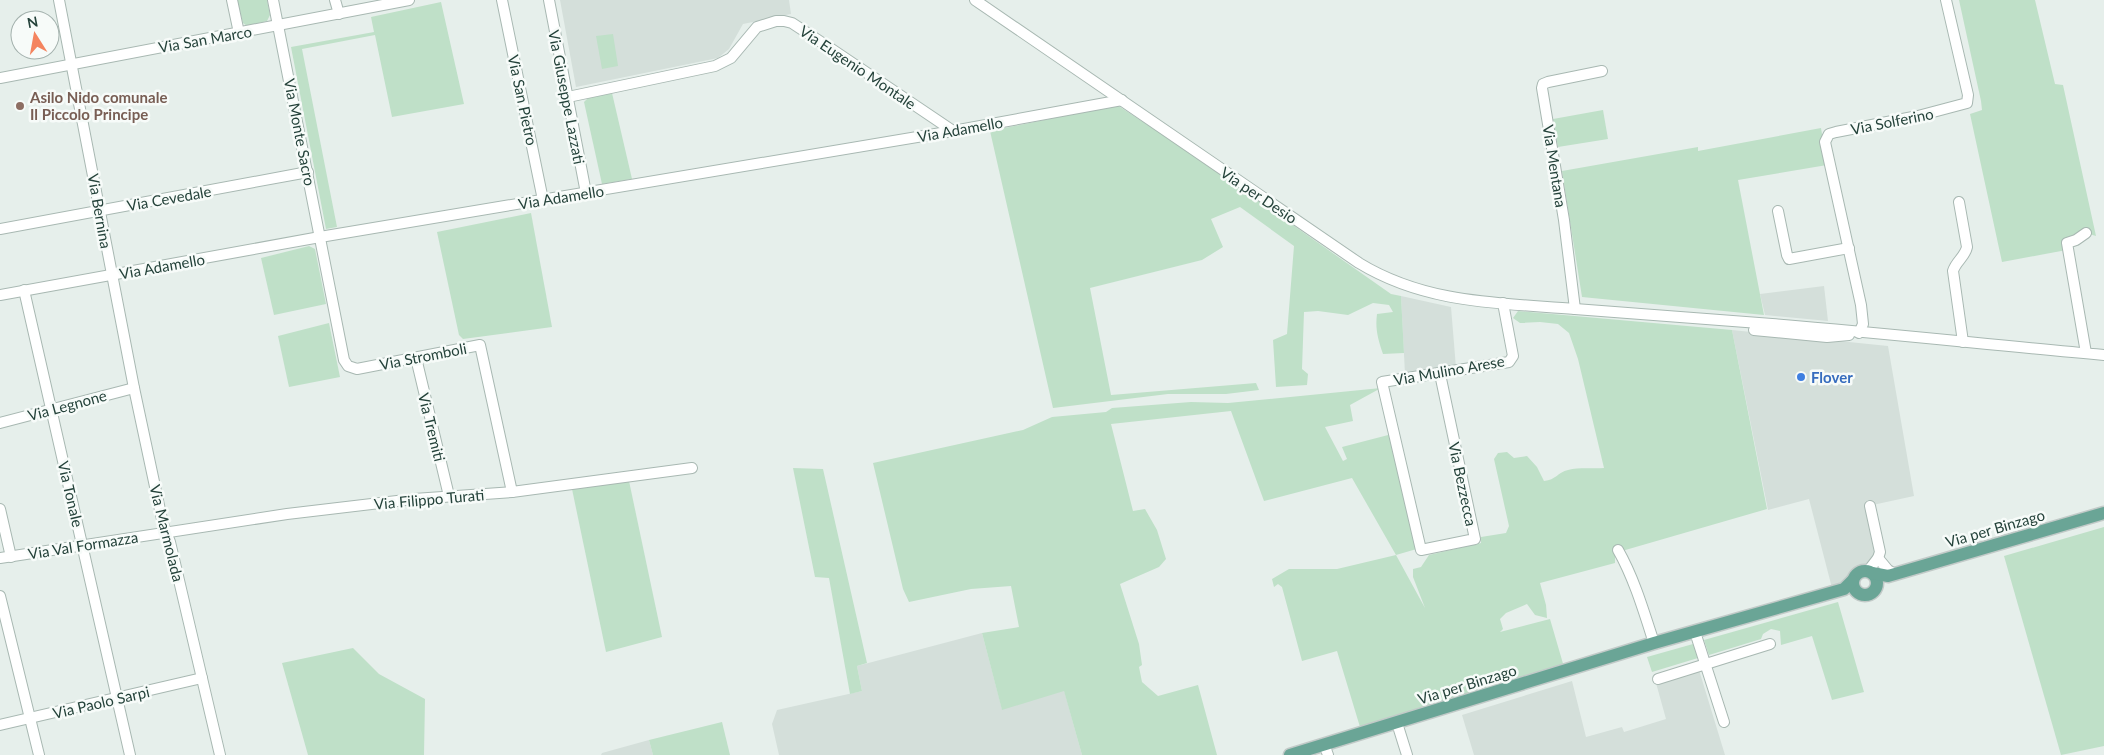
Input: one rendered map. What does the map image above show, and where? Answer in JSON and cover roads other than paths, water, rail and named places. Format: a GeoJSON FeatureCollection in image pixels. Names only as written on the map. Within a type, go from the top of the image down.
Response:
{"type":"FeatureCollection","features":[{"type":"Feature","properties":{"kind":"main road","name":"Via per Binzago"},"geometry":{"type":"LineString","coordinates":[[1851,588],[1858,572],[1873,576],[1892,575],[2104,513]]}},
{"type":"Feature","properties":{"kind":"main road","name":"Via per Binzago"},"geometry":{"type":"LineString","coordinates":[[1290,755],[1326,750],[1397,723],[1654,643],[1851,588],[1863,595],[1870,594],[1875,590],[1873,576]]}},
{"type":"Feature","properties":{"kind":"street","name":"Via Bernina"},"geometry":{"type":"LineString","coordinates":[[60,0],[134,388]]}},
{"type":"Feature","properties":{"kind":"street"},"geometry":{"type":"LineString","coordinates":[[232,0],[239,33]]}},
{"type":"Feature","properties":{"kind":"street","name":"Via Monte Sacro"},"geometry":{"type":"LineString","coordinates":[[273,0],[320,237]]}},
{"type":"Feature","properties":{"kind":"street"},"geometry":{"type":"LineString","coordinates":[[336,0],[339,14]]}},
{"type":"Feature","properties":{"kind":"street","name":"Via San Marco"},"geometry":{"type":"LineString","coordinates":[[0,78],[409,0]]}},
{"type":"Feature","properties":{"kind":"street","name":"Via San Pietro"},"geometry":{"type":"LineString","coordinates":[[502,0],[544,200]]}},
{"type":"Feature","properties":{"kind":"street","name":"Via Giuseppe Lazzati"},"geometry":{"type":"LineString","coordinates":[[549,0],[586,193]]}},
{"type":"Feature","properties":{"kind":"street","name":"Via per Desio"},"geometry":{"type":"LineString","coordinates":[[975,0],[1384,278],[1432,294],[1503,303],[1702,320],[1731,328],[1817,336],[1835,337],[1860,333],[2104,355]]}},
{"type":"Feature","properties":{"kind":"street","name":"Via Solferino"},"geometry":{"type":"LineString","coordinates":[[1860,333],[1863,324],[1861,305],[1825,142],[1826,137],[1836,132],[1926,114],[1967,103],[1968,96],[1946,0]]}},
{"type":"Feature","properties":{"kind":"street","name":"Via Eugenio Montale"},"geometry":{"type":"LineString","coordinates":[[568,96],[715,66],[731,58],[757,27],[776,21],[784,21],[827,46],[953,131]]}},
{"type":"Feature","properties":{"kind":"street","name":"Via Mentana"},"geometry":{"type":"LineString","coordinates":[[1575,309],[1564,220],[1542,88],[1543,84],[1548,82],[1602,71]]}},
{"type":"Feature","properties":{"kind":"street","name":"Via Adamello"},"geometry":{"type":"LineString","coordinates":[[0,295],[320,237],[953,131],[1122,100]]}},
{"type":"Feature","properties":{"kind":"street","name":"Via Cevedale"},"geometry":{"type":"LineString","coordinates":[[0,229],[308,172]]}},
{"type":"Feature","properties":{"kind":"street"},"geometry":{"type":"LineString","coordinates":[[1959,202],[1967,246],[1966,253],[1955,263],[1953,271],[1963,342]]}},
{"type":"Feature","properties":{"kind":"street"},"geometry":{"type":"LineString","coordinates":[[1778,211],[1789,259],[1849,248]]}},
{"type":"Feature","properties":{"kind":"street"},"geometry":{"type":"LineString","coordinates":[[2086,233],[2076,240],[2067,243],[2086,353]]}},
{"type":"Feature","properties":{"kind":"street","name":"Via Stromboli"},"geometry":{"type":"LineString","coordinates":[[320,237],[344,360],[348,366],[357,369],[480,345],[512,492]]}},
{"type":"Feature","properties":{"kind":"street","name":"Via Tonale"},"geometry":{"type":"LineString","coordinates":[[24,290],[130,755]]}},
{"type":"Feature","properties":{"kind":"street","name":"Via Mulino Arese"},"geometry":{"type":"LineString","coordinates":[[1421,550],[1382,382],[1509,362],[1512,359],[1503,303]]}},
{"type":"Feature","properties":{"kind":"street","name":"Via Tremiti"},"geometry":{"type":"LineString","coordinates":[[416,358],[449,496]]}},
{"type":"Feature","properties":{"kind":"street","name":"Via Bezzecca"},"geometry":{"type":"LineString","coordinates":[[1421,550],[1475,539],[1440,374]]}},
{"type":"Feature","properties":{"kind":"street","name":"Via Legnone"},"geometry":{"type":"LineString","coordinates":[[0,422],[134,388]]}},
{"type":"Feature","properties":{"kind":"street","name":"Via Marmolada"},"geometry":{"type":"LineString","coordinates":[[134,388],[163,524],[167,532],[220,755]]}},
{"type":"Feature","properties":{"kind":"street","name":"Via Filippo Turati"},"geometry":{"type":"LineString","coordinates":[[167,532],[287,514],[449,496],[512,492],[692,468]]}},
{"type":"Feature","properties":{"kind":"street"},"geometry":{"type":"LineString","coordinates":[[1870,506],[1880,552],[1878,558],[1892,575]]}},
{"type":"Feature","properties":{"kind":"street"},"geometry":{"type":"LineString","coordinates":[[0,509],[11,557]]}},
{"type":"Feature","properties":{"kind":"street","name":"Via Val Formazza"},"geometry":{"type":"LineString","coordinates":[[0,558],[167,532]]}},
{"type":"Feature","properties":{"kind":"street"},"geometry":{"type":"LineString","coordinates":[[1618,550],[1643,607],[1654,643]]}},
{"type":"Feature","properties":{"kind":"street","name":"Via per Binzago"},"geometry":{"type":"LineString","coordinates":[[1873,576],[1878,558]]}},
{"type":"Feature","properties":{"kind":"street"},"geometry":{"type":"LineString","coordinates":[[0,596],[39,755]]}},
{"type":"Feature","properties":{"kind":"street"},"geometry":{"type":"LineString","coordinates":[[1695,632],[1724,722]]}},
{"type":"Feature","properties":{"kind":"street"},"geometry":{"type":"LineString","coordinates":[[1658,678],[1770,644]]}},
{"type":"Feature","properties":{"kind":"street","name":"Via Paolo Sarpi"},"geometry":{"type":"LineString","coordinates":[[0,725],[202,678]]}},
{"type":"Feature","properties":{"kind":"street"},"geometry":{"type":"LineString","coordinates":[[1397,723],[1407,755]]}},
{"type":"Feature","properties":{"kind":"place","name":"Asilo Nido comunale Il Piccolo Principe"},"geometry":{"type":"Point","coordinates":[20,106]}},
{"type":"Feature","properties":{"kind":"place","name":"Flover"},"geometry":{"type":"Point","coordinates":[1801,377]}}]}
